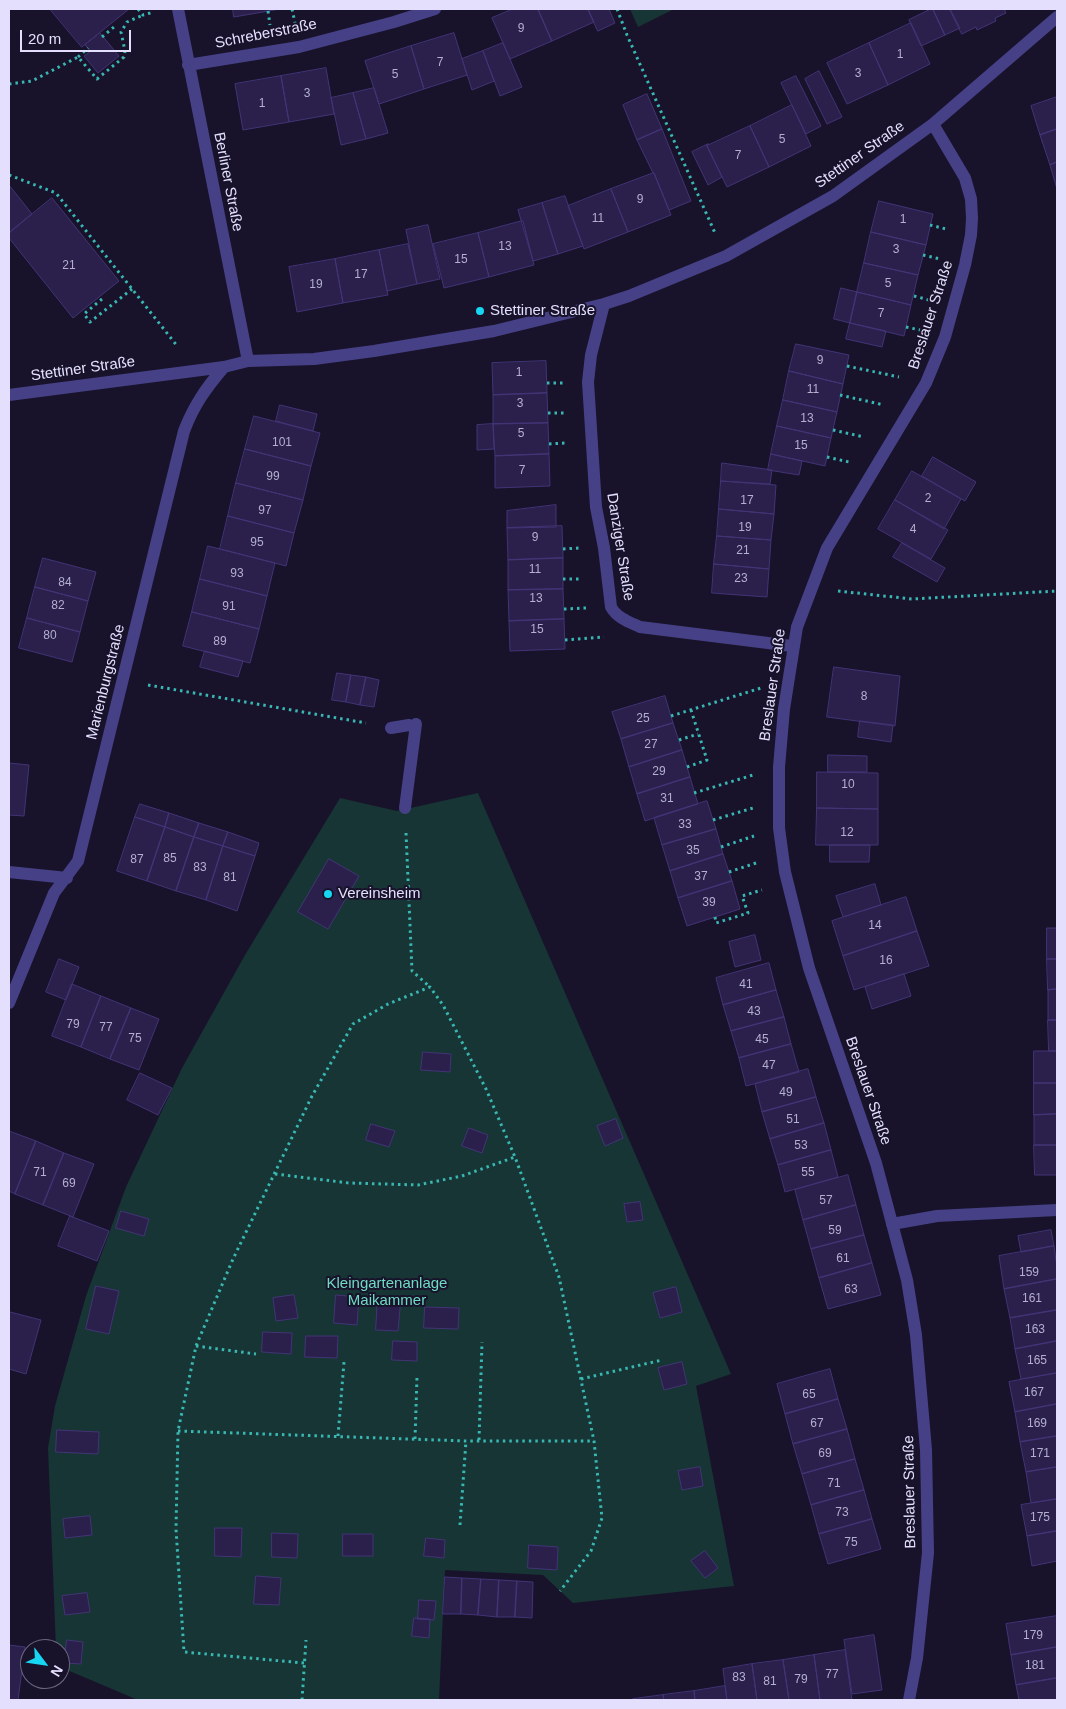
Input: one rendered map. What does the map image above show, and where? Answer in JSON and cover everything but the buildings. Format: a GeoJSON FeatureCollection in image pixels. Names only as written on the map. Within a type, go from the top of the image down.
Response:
{"type":"FeatureCollection","features":[{"type":"Feature","properties":{"kind":"street","name":"Berliner Straße"},"geometry":{"type":"LineString","coordinates":[[178,9],[248,361]]}},
{"type":"Feature","properties":{"kind":"street","name":"Schreberstraße"},"geometry":{"type":"LineString","coordinates":[[188,65],[299,47],[435,9]]}},
{"type":"Feature","properties":{"kind":"street","name":"Stettiner Straße"},"geometry":{"type":"LineString","coordinates":[[9,395],[224,367],[248,361],[314,359],[374,352],[494,331],[629,296],[726,256],[833,196],[933,124],[1057,17]]}},
{"type":"Feature","properties":{"kind":"street","name":"Breslauer Straße"},"geometry":{"type":"LineString","coordinates":[[909,1700],[917,1658],[928,1553],[926,1450],[916,1335],[907,1280],[876,1163],[810,968],[788,882],[779,828],[779,767],[792,646],[813,582],[840,524],[892,443],[926,383],[937,359],[965,265],[971,235],[971,199],[965,178],[933,124]]}},
{"type":"Feature","properties":{"kind":"street","name":"Danziger Straße"},"geometry":{"type":"LineString","coordinates":[[604,304],[590,355],[588,382],[596,508],[604,548],[611,607],[618,616],[640,627],[792,646]]}},
{"type":"Feature","properties":{"kind":"street","name":"Marienburgstraße"},"geometry":{"type":"LineString","coordinates":[[9,1003],[54,894],[78,861],[184,431],[193,409],[205,389],[224,367]]}},
{"type":"Feature","properties":{"kind":"street"},"geometry":{"type":"LineString","coordinates":[[391,728],[412,725],[405,808]]}},
{"type":"Feature","properties":{"kind":"street"},"geometry":{"type":"LineString","coordinates":[[9,872],[67,878]]}},
{"type":"Feature","properties":{"kind":"street"},"geometry":{"type":"LineString","coordinates":[[892,1224],[937,1216],[1057,1210]]}},
{"type":"Feature","properties":{"kind":"path"},"geometry":{"type":"LineString","coordinates":[[617,9],[726,256]]}},
{"type":"Feature","properties":{"kind":"path"},"geometry":{"type":"LineString","coordinates":[[78,57],[97,79],[124,57],[125,51],[121,32],[127,22],[143,15]]}},
{"type":"Feature","properties":{"kind":"path"},"geometry":{"type":"LineString","coordinates":[[102,37],[114,27]]}},
{"type":"Feature","properties":{"kind":"path"},"geometry":{"type":"LineString","coordinates":[[9,84],[32,81],[78,57],[88,48]]}},
{"type":"Feature","properties":{"kind":"path"},"geometry":{"type":"LineString","coordinates":[[9,175],[56,193],[196,370]]}},
{"type":"Feature","properties":{"kind":"path"},"geometry":{"type":"LineString","coordinates":[[930,225],[947,229]]}},
{"type":"Feature","properties":{"kind":"path"},"geometry":{"type":"LineString","coordinates":[[84,239],[90,236]]}},
{"type":"Feature","properties":{"kind":"path"},"geometry":{"type":"LineString","coordinates":[[923,255],[941,259]]}},
{"type":"Feature","properties":{"kind":"path"},"geometry":{"type":"LineString","coordinates":[[102,299],[84,314],[90,322],[132,289]]}},
{"type":"Feature","properties":{"kind":"path"},"geometry":{"type":"LineString","coordinates":[[914,296],[931,300]]}},
{"type":"Feature","properties":{"kind":"path"},"geometry":{"type":"LineString","coordinates":[[906,327],[924,331]]}},
{"type":"Feature","properties":{"kind":"path"},"geometry":{"type":"LineString","coordinates":[[847,366],[926,383]]}},
{"type":"Feature","properties":{"kind":"path"},"geometry":{"type":"LineString","coordinates":[[840,395],[854,398]]}},
{"type":"Feature","properties":{"kind":"path"},"geometry":{"type":"LineString","coordinates":[[833,430],[848,433]]}},
{"type":"Feature","properties":{"kind":"path"},"geometry":{"type":"LineString","coordinates":[[827,457],[843,460]]}},
{"type":"Feature","properties":{"kind":"path"},"geometry":{"type":"LineString","coordinates":[[813,582],[836,591],[912,599],[1057,591]]}},
{"type":"Feature","properties":{"kind":"path"},"geometry":{"type":"LineString","coordinates":[[671,716],[788,679]]}},
{"type":"Feature","properties":{"kind":"path"},"geometry":{"type":"LineString","coordinates":[[123,680],[391,728]]}},
{"type":"Feature","properties":{"kind":"path"},"geometry":{"type":"LineString","coordinates":[[686,767],[707,760],[691,710]]}},
{"type":"Feature","properties":{"kind":"path"},"geometry":{"type":"LineString","coordinates":[[678,740],[698,734]]}},
{"type":"Feature","properties":{"kind":"path"},"geometry":{"type":"LineString","coordinates":[[694,793],[779,767]]}},
{"type":"Feature","properties":{"kind":"path"},"geometry":{"type":"LineString","coordinates":[[713,820],[779,800]]}},
{"type":"Feature","properties":{"kind":"path"},"geometry":{"type":"LineString","coordinates":[[405,808],[412,971],[430,987],[443,1005],[486,1089],[515,1157],[559,1277],[594,1441],[602,1518],[591,1551],[560,1591]]}},
{"type":"Feature","properties":{"kind":"path"},"geometry":{"type":"LineString","coordinates":[[721,847],[779,828]]}},
{"type":"Feature","properties":{"kind":"path"},"geometry":{"type":"LineString","coordinates":[[715,917],[716,922],[748,912],[742,896],[788,882]]}},
{"type":"Feature","properties":{"kind":"path"},"geometry":{"type":"LineString","coordinates":[[304,1664],[184,1652],[176,1529],[178,1431],[196,1346],[234,1259],[312,1096],[353,1024],[388,1004],[430,987]]}},
{"type":"Feature","properties":{"kind":"path"},"geometry":{"type":"LineString","coordinates":[[275,1174],[348,1183],[418,1185],[462,1176],[515,1157]]}},
{"type":"Feature","properties":{"kind":"path"},"geometry":{"type":"LineString","coordinates":[[479,1440],[482,1342]]}},
{"type":"Feature","properties":{"kind":"path"},"geometry":{"type":"LineString","coordinates":[[196,1346],[256,1354]]}},
{"type":"Feature","properties":{"kind":"path"},"geometry":{"type":"LineString","coordinates":[[581,1379],[662,1360]]}},
{"type":"Feature","properties":{"kind":"path"},"geometry":{"type":"LineString","coordinates":[[338,1436],[344,1362]]}},
{"type":"Feature","properties":{"kind":"path"},"geometry":{"type":"LineString","coordinates":[[415,1439],[417,1377]]}},
{"type":"Feature","properties":{"kind":"path"},"geometry":{"type":"LineString","coordinates":[[178,1431],[466,1441],[594,1441]]}},
{"type":"Feature","properties":{"kind":"path"},"geometry":{"type":"LineString","coordinates":[[460,1525],[466,1441]]}},
{"type":"Feature","properties":{"kind":"path"},"geometry":{"type":"LineString","coordinates":[[302,1700],[306,1640]]}},
{"type":"Feature","properties":{"kind":"green space"},"geometry":{"type":"Polygon","coordinates":[[[630,9],[674,9],[638,27],[630,9]]]}},
{"type":"Feature","properties":{"kind":"green space","name":"Kleingartenanlage Maikammer"},"geometry":{"type":"Polygon","coordinates":[[[478,793],[731,1374],[696,1386],[734,1586],[573,1603],[543,1575],[445,1570],[439,1700],[138,1700],[70,1671],[70,1639],[56,1639],[48,1448],[55,1406],[86,1296],[126,1187],[182,1068],[245,955],[340,798],[397,811],[478,793]]]}},
{"type":"Feature","properties":{"kind":"place","name":"Stettiner Straße"},"geometry":{"type":"Point","coordinates":[480,311]}},
{"type":"Feature","properties":{"kind":"place","name":"Vereinsheim"},"geometry":{"type":"Point","coordinates":[328,894]}}]}
